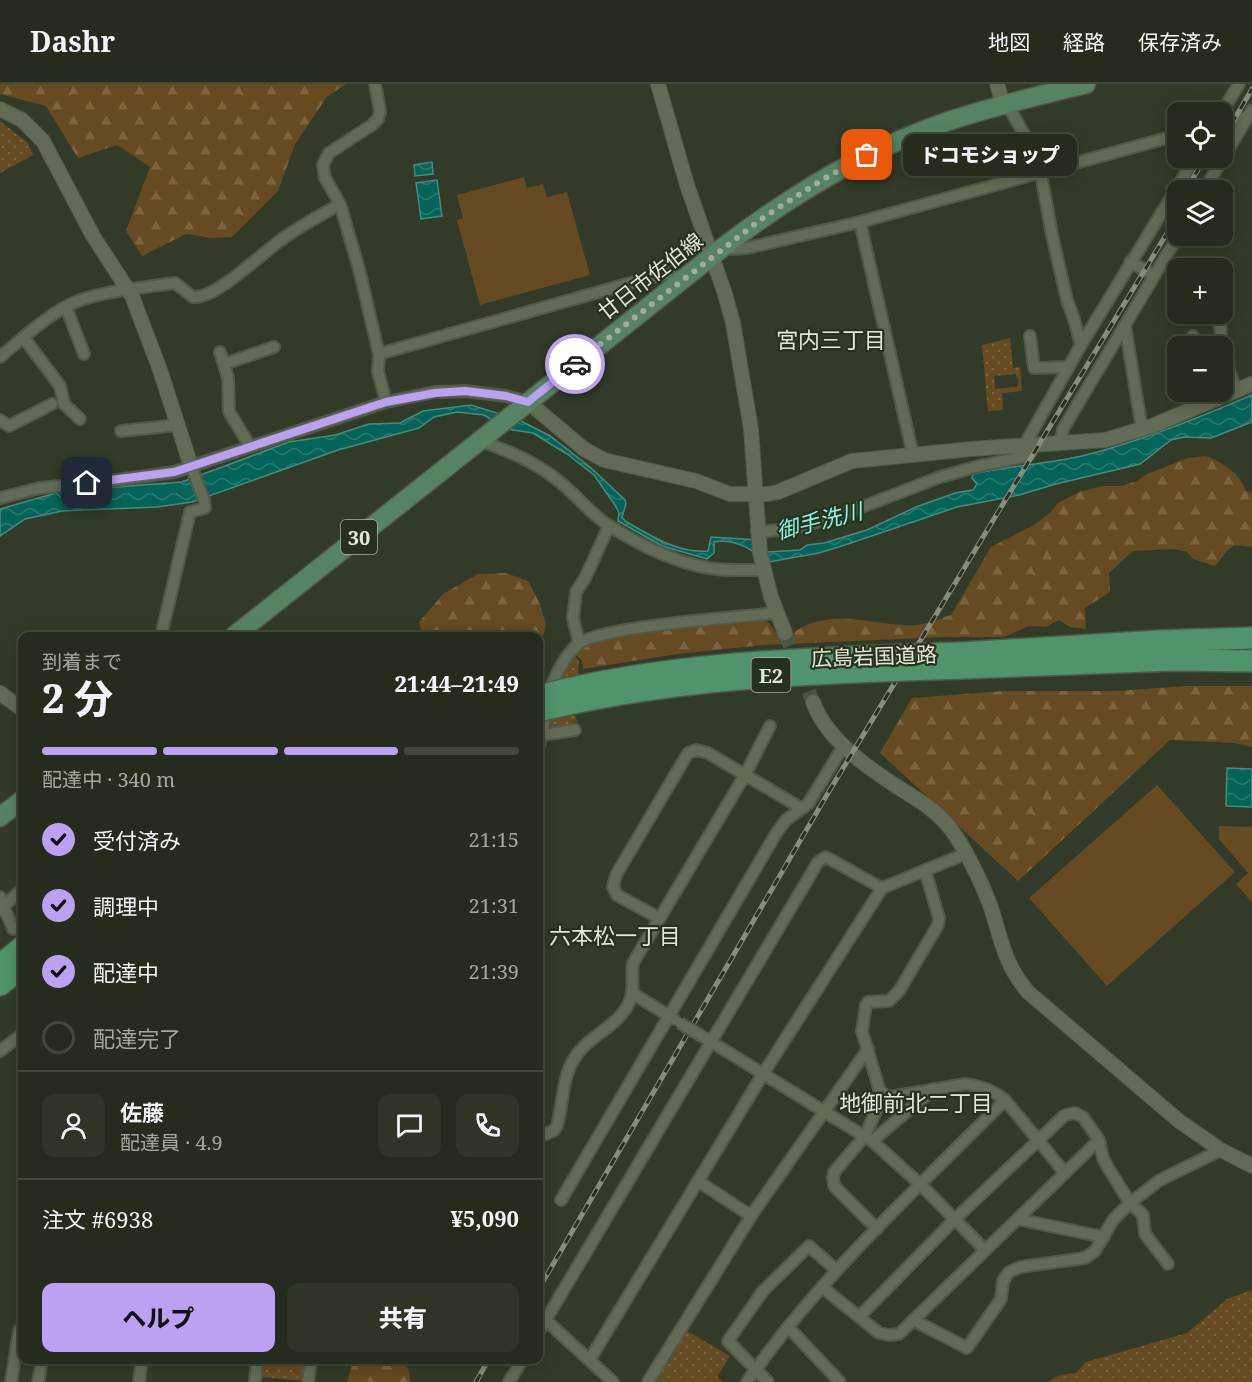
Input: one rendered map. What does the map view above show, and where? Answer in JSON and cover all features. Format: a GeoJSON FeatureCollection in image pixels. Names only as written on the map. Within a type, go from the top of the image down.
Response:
{"type":"FeatureCollection","features":[{"type":"Feature","properties":{"kind":"highway"},"geometry":{"type":"LineString","coordinates":[[1176,650],[1252,638]]}},
{"type":"Feature","properties":{"kind":"highway"},"geometry":{"type":"LineString","coordinates":[[1176,650],[1252,661]]}},
{"type":"Feature","properties":{"kind":"highway","name":"広島岩国道路"},"geometry":{"type":"LineString","coordinates":[[543,710],[627,693],[723,680],[962,660],[1176,650]]}},
{"type":"Feature","properties":{"kind":"highway","name":"広島岩国道路"},"geometry":{"type":"LineString","coordinates":[[543,695],[635,676],[721,664],[807,658],[962,660],[1033,665],[1176,650]]}},
{"type":"Feature","properties":{"kind":"highway"},"geometry":{"type":"LineString","coordinates":[[1033,665],[1114,673],[1252,672]]}},
{"type":"Feature","properties":{"kind":"highway"},"geometry":{"type":"LineString","coordinates":[[0,965],[18,938]]}},
{"type":"Feature","properties":{"kind":"highway"},"geometry":{"type":"LineString","coordinates":[[0,985],[18,970]]}},
{"type":"Feature","properties":{"kind":"main road","name":"廿日市佐伯線"},"geometry":{"type":"LineString","coordinates":[[239,632],[683,279],[792,198],[852,163],[915,134],[1005,104],[1086,84]]}},
{"type":"Feature","properties":{"kind":"main road"},"geometry":{"type":"LineString","coordinates":[[0,817],[18,803]]}},
{"type":"Feature","properties":{"kind":"street"},"geometry":{"type":"LineString","coordinates":[[375,84],[380,111],[378,119],[372,126],[329,153],[323,165],[325,177],[340,204],[359,269],[379,354],[378,372],[386,402]]}},
{"type":"Feature","properties":{"kind":"street"},"geometry":{"type":"LineString","coordinates":[[658,84],[687,185],[719,251],[725,294],[740,353],[751,429],[758,532],[763,566],[776,613],[785,633]]}},
{"type":"Feature","properties":{"kind":"street"},"geometry":{"type":"LineString","coordinates":[[998,84],[1005,104],[1032,148],[1041,174],[1052,235],[1080,345]]}},
{"type":"Feature","properties":{"kind":"street"},"geometry":{"type":"LineString","coordinates":[[1228,102],[1239,84]]}},
{"type":"Feature","properties":{"kind":"street"},"geometry":{"type":"LineString","coordinates":[[0,109],[22,120],[43,141],[93,236],[128,290],[160,370],[204,500],[206,508],[190,512],[162,632]]}},
{"type":"Feature","properties":{"kind":"street"},"geometry":{"type":"LineString","coordinates":[[1233,120],[1251,114]]}},
{"type":"Feature","properties":{"kind":"street"},"geometry":{"type":"LineString","coordinates":[[1210,180],[1251,114]]}},
{"type":"Feature","properties":{"kind":"street"},"geometry":{"type":"LineString","coordinates":[[719,251],[747,248],[860,222],[1167,138]]}},
{"type":"Feature","properties":{"kind":"street"},"geometry":{"type":"LineString","coordinates":[[0,357],[72,303],[128,290],[175,283],[194,297],[205,296],[251,266],[281,240],[340,204]]}},
{"type":"Feature","properties":{"kind":"street"},"geometry":{"type":"LineString","coordinates":[[758,532],[790,529],[836,517],[940,477],[1028,456],[1029,446],[1067,367],[1130,262],[1167,210]]}},
{"type":"Feature","properties":{"kind":"street"},"geometry":{"type":"LineString","coordinates":[[860,222],[913,455]]}},
{"type":"Feature","properties":{"kind":"street"},"geometry":{"type":"LineString","coordinates":[[1060,444],[1063,429],[1172,246]]}},
{"type":"Feature","properties":{"kind":"street"},"geometry":{"type":"LineString","coordinates":[[1130,262],[1154,275]]}},
{"type":"Feature","properties":{"kind":"street"},"geometry":{"type":"LineString","coordinates":[[379,354],[652,277],[675,273],[683,279]]}},
{"type":"Feature","properties":{"kind":"street"},"geometry":{"type":"LineString","coordinates":[[66,307],[84,354]]}},
{"type":"Feature","properties":{"kind":"street"},"geometry":{"type":"LineString","coordinates":[[1125,325],[1142,430]]}},
{"type":"Feature","properties":{"kind":"street"},"geometry":{"type":"LineString","coordinates":[[1030,336],[1034,368],[1067,367]]}},
{"type":"Feature","properties":{"kind":"street"},"geometry":{"type":"LineString","coordinates":[[24,338],[60,386],[64,404],[80,419]]}},
{"type":"Feature","properties":{"kind":"street"},"geometry":{"type":"LineString","coordinates":[[224,364],[274,347]]}},
{"type":"Feature","properties":{"kind":"street"},"geometry":{"type":"LineString","coordinates":[[220,352],[228,378],[229,412],[250,446]]}},
{"type":"Feature","properties":{"kind":"street"},"geometry":{"type":"LineString","coordinates":[[1233,382],[1236,391]]}},
{"type":"Feature","properties":{"kind":"street"},"geometry":{"type":"LineString","coordinates":[[1233,392],[1252,384]]}},
{"type":"Feature","properties":{"kind":"street"},"geometry":{"type":"LineString","coordinates":[[0,498],[39,488],[192,470],[250,446],[386,402],[435,393],[465,391],[506,396],[604,460],[696,481],[724,492],[756,494],[775,493],[844,463],[913,455],[1105,440],[1142,430],[1199,402]]}},
{"type":"Feature","properties":{"kind":"street"},"geometry":{"type":"LineString","coordinates":[[0,420],[9,426],[52,404]]}},
{"type":"Feature","properties":{"kind":"street"},"geometry":{"type":"LineString","coordinates":[[121,431],[178,425]]}},
{"type":"Feature","properties":{"kind":"street"},"geometry":{"type":"LineString","coordinates":[[481,439],[529,460],[560,482],[609,526],[634,540],[682,561],[719,569],[763,566]]}},
{"type":"Feature","properties":{"kind":"street"},"geometry":{"type":"LineString","coordinates":[[579,643],[573,618],[576,592],[609,526]]}},
{"type":"Feature","properties":{"kind":"street"},"geometry":{"type":"LineString","coordinates":[[575,730],[543,735],[552,682],[566,658],[579,643],[602,635],[633,629],[776,613]]}},
{"type":"Feature","properties":{"kind":"street"},"geometry":{"type":"LineString","coordinates":[[0,693],[18,706]]}},
{"type":"Feature","properties":{"kind":"street"},"geometry":{"type":"LineString","coordinates":[[813,702],[827,728],[844,745],[880,775],[923,803],[941,818],[955,836],[988,901],[1010,968],[1028,992],[1179,1121],[1221,1150],[1252,1166]]}},
{"type":"Feature","properties":{"kind":"street"},"geometry":{"type":"LineString","coordinates":[[543,1135],[553,1131],[557,1126],[573,1059],[587,1044],[617,1020],[628,1005],[632,993],[633,963],[744,775],[770,726]]}},
{"type":"Feature","properties":{"kind":"street"},"geometry":{"type":"LineString","coordinates":[[561,1200],[777,832],[786,820],[808,804],[844,745]]}},
{"type":"Feature","properties":{"kind":"street"},"geometry":{"type":"LineString","coordinates":[[659,918],[617,895],[613,886],[616,875],[688,753],[696,750],[708,753],[801,808]]}},
{"type":"Feature","properties":{"kind":"street"},"geometry":{"type":"LineString","coordinates":[[590,1359],[764,1074],[882,888],[965,854]]}},
{"type":"Feature","properties":{"kind":"street"},"geometry":{"type":"LineString","coordinates":[[543,1314],[706,1039],[818,861],[826,857],[882,888]]}},
{"type":"Feature","properties":{"kind":"street"},"geometry":{"type":"LineString","coordinates":[[868,1138],[883,1095],[862,1031],[866,1005],[875,1000],[889,1001],[899,991],[938,925],[939,918],[925,870]]}},
{"type":"Feature","properties":{"kind":"street"},"geometry":{"type":"LineString","coordinates":[[18,892],[1,904],[18,938]]}},
{"type":"Feature","properties":{"kind":"street"},"geometry":{"type":"LineString","coordinates":[[632,993],[868,1138],[921,1185],[985,1250]]}},
{"type":"Feature","properties":{"kind":"street"},"geometry":{"type":"LineString","coordinates":[[0,1051],[18,1037]]}},
{"type":"Feature","properties":{"kind":"street"},"geometry":{"type":"LineString","coordinates":[[648,1382],[751,1216],[868,1049]]}},
{"type":"Feature","properties":{"kind":"street"},"geometry":{"type":"LineString","coordinates":[[883,1095],[890,1097],[966,1084],[977,1085],[995,1092],[1005,1100],[1065,1173]]}},
{"type":"Feature","properties":{"kind":"street"},"geometry":{"type":"LineString","coordinates":[[877,1229],[834,1186],[834,1172],[868,1138],[934,1089]]}},
{"type":"Feature","properties":{"kind":"street"},"geometry":{"type":"LineString","coordinates":[[747,1382],[788,1327],[836,1270],[1005,1100]]}},
{"type":"Feature","properties":{"kind":"street"},"geometry":{"type":"LineString","coordinates":[[859,1317],[955,1219],[1038,1140],[1065,1115],[1075,1113],[1083,1117],[1099,1140],[1102,1158],[1130,1203],[1143,1215],[1145,1234],[1168,1264]]}},
{"type":"Feature","properties":{"kind":"street"},"geometry":{"type":"LineString","coordinates":[[822,1287],[879,1333],[899,1334],[1099,1140]]}},
{"type":"Feature","properties":{"kind":"street"},"geometry":{"type":"LineString","coordinates":[[914,1320],[968,1348],[1001,1299],[1003,1281],[1009,1272],[1020,1267],[1085,1258],[1095,1251],[1113,1220],[1130,1203],[1160,1180],[1221,1150]]}},
{"type":"Feature","properties":{"kind":"street"},"geometry":{"type":"LineString","coordinates":[[698,1181],[751,1216]]}},
{"type":"Feature","properties":{"kind":"street"},"geometry":{"type":"LineString","coordinates":[[1017,1219],[1104,1237]]}},
{"type":"Feature","properties":{"kind":"street"},"geometry":{"type":"LineString","coordinates":[[768,1382],[728,1341],[763,1291],[809,1246],[836,1270]]}},
{"type":"Feature","properties":{"kind":"street"},"geometry":{"type":"LineString","coordinates":[[543,1317],[613,1382]]}},
{"type":"Feature","properties":{"kind":"street"},"geometry":{"type":"LineString","coordinates":[[788,1327],[840,1382]]}},
{"type":"Feature","properties":{"kind":"street"},"geometry":{"type":"LineString","coordinates":[[11,1382],[18,1336]]}},
{"type":"Feature","properties":{"kind":"street"},"geometry":{"type":"LineString","coordinates":[[38,1382],[41,1364]]}},
{"type":"Feature","properties":{"kind":"street"},"geometry":{"type":"LineString","coordinates":[[139,1382],[141,1364]]}},
{"type":"Feature","properties":{"kind":"street"},"geometry":{"type":"LineString","coordinates":[[255,1382],[257,1364]]}},
{"type":"Feature","properties":{"kind":"street"},"geometry":{"type":"LineString","coordinates":[[308,1382],[310,1364]]}},
{"type":"Feature","properties":{"kind":"street"},"geometry":{"type":"LineString","coordinates":[[509,1382],[520,1364]]}},
{"type":"Feature","properties":{"kind":"green space"},"geometry":{"type":"Polygon","coordinates":[[[0,84],[346,84],[327,97],[295,144],[278,191],[232,237],[212,238],[186,234],[142,256],[126,231],[150,167],[117,145],[78,158],[46,106],[0,94],[0,84]]]}},
{"type":"Feature","properties":{"kind":"green space"},"geometry":{"type":"Polygon","coordinates":[[[0,121],[27,142],[33,155],[0,173],[0,121]]]}},
{"type":"Feature","properties":{"kind":"green space"},"geometry":{"type":"Polygon","coordinates":[[[524,177],[527,188],[543,184],[547,197],[567,192],[590,275],[480,305],[457,220],[463,218],[457,195],[524,177]]]}},
{"type":"Feature","properties":{"kind":"green space"},"geometry":{"type":"Polygon","coordinates":[[[1010,338],[1013,368],[1020,367],[1022,391],[1002,393],[1003,410],[988,411],[982,345],[1010,338]],[[1016,374],[994,376],[995,389],[1017,387],[1019,379],[1016,374]]]}},
{"type":"Feature","properties":{"kind":"green space"},"geometry":{"type":"Polygon","coordinates":[[[1206,456],[1230,469],[1240,479],[1246,491],[1252,493],[1252,547],[1235,545],[1215,566],[1193,559],[1187,552],[1174,549],[1133,551],[1109,573],[1110,592],[1085,608],[1086,629],[1070,627],[1059,620],[1046,627],[1029,626],[1004,637],[945,637],[764,645],[677,654],[583,669],[582,660],[575,654],[581,647],[594,641],[614,636],[697,625],[764,620],[779,637],[785,638],[806,625],[822,620],[849,619],[902,625],[933,621],[951,615],[991,547],[1034,525],[1050,513],[1058,503],[1079,492],[1103,486],[1122,486],[1188,458],[1206,456]]]}},
{"type":"Feature","properties":{"kind":"green space"},"geometry":{"type":"Polygon","coordinates":[[[506,573],[528,581],[540,604],[546,624],[543,637],[543,632],[422,632],[419,622],[443,594],[478,574],[506,573]]]}},
{"type":"Feature","properties":{"kind":"green space"},"geometry":{"type":"Polygon","coordinates":[[[575,657],[579,661],[575,716],[578,722],[550,729],[559,680],[575,657]]]}},
{"type":"Feature","properties":{"kind":"green space"},"geometry":{"type":"Polygon","coordinates":[[[1187,686],[1252,686],[1252,747],[1235,743],[1170,740],[1018,881],[880,753],[912,698],[1004,691],[1116,691],[1187,686]]]}},
{"type":"Feature","properties":{"kind":"green space"},"geometry":{"type":"Polygon","coordinates":[[[1157,785],[1235,872],[1107,986],[1029,898],[1157,785]]]}},
{"type":"Feature","properties":{"kind":"green space"},"geometry":{"type":"Polygon","coordinates":[[[1219,826],[1252,827],[1252,902],[1236,884],[1248,873],[1219,839],[1219,826]]]}},
{"type":"Feature","properties":{"kind":"green space"},"geometry":{"type":"Polygon","coordinates":[[[1252,1290],[1252,1382],[1048,1382],[1060,1375],[1076,1373],[1086,1362],[1187,1333],[1227,1299],[1252,1290]]]}},
{"type":"Feature","properties":{"kind":"green space"},"geometry":{"type":"Polygon","coordinates":[[[687,1331],[730,1356],[717,1377],[723,1382],[656,1382],[687,1331]]]}},
{"type":"Feature","properties":{"kind":"green space"},"geometry":{"type":"Polygon","coordinates":[[[262,1364],[306,1364],[304,1381],[261,1377],[262,1364]]]}},
{"type":"Feature","properties":{"kind":"green space"},"geometry":{"type":"Polygon","coordinates":[[[352,1364],[404,1364],[408,1369],[411,1382],[347,1382],[352,1364]]]}},
{"type":"Feature","properties":{"kind":"water"},"geometry":{"type":"Polygon","coordinates":[[[432,162],[433,174],[415,176],[414,165],[432,162]]]}},
{"type":"Feature","properties":{"kind":"water"},"geometry":{"type":"Polygon","coordinates":[[[437,180],[442,216],[421,219],[416,183],[437,180]]]}},
{"type":"Feature","properties":{"kind":"water"},"geometry":{"type":"Polygon","coordinates":[[[1252,395],[1252,422],[1211,438],[1184,437],[1171,440],[1140,464],[1019,495],[957,507],[819,553],[769,562],[737,543],[714,542],[714,553],[707,559],[662,546],[618,521],[619,513],[615,505],[594,475],[567,454],[533,433],[507,429],[484,415],[457,412],[434,417],[419,428],[338,450],[192,502],[157,507],[62,511],[25,519],[0,536],[0,509],[63,491],[182,482],[289,442],[335,435],[369,424],[400,423],[423,411],[471,405],[519,420],[550,436],[590,467],[625,500],[622,517],[625,521],[675,547],[708,551],[711,537],[760,540],[768,552],[800,550],[807,545],[824,543],[867,530],[916,507],[955,493],[973,490],[977,484],[972,478],[973,474],[1068,459],[1126,444],[1252,395]]]}},
{"type":"Feature","properties":{"kind":"water"},"geometry":{"type":"Polygon","coordinates":[[[1227,768],[1252,769],[1252,807],[1226,806],[1227,768]]]}},
{"type":"Feature","properties":{"kind":"tunnel"},"geometry":{"type":"LineString","coordinates":[[785,633],[813,702]]}},
{"type":"Feature","properties":{"kind":"railway"},"geometry":{"type":"LineString","coordinates":[[1233,121],[1252,89]]}},
{"type":"Feature","properties":{"kind":"railway"},"geometry":{"type":"LineString","coordinates":[[1192,180],[1199,168]]}},
{"type":"Feature","properties":{"kind":"railway"},"geometry":{"type":"LineString","coordinates":[[543,1281],[828,793],[1167,233]]}},
{"type":"Feature","properties":{"kind":"railway"},"geometry":{"type":"LineString","coordinates":[[476,1382],[486,1364]]}},
{"type":"Feature","properties":{"kind":"way so far"},"geometry":{"type":"LineString","coordinates":[[575,364],[764,217],[792,198],[867,155]]}},
{"type":"Feature","properties":{"kind":"place","name":"ドコモショップ"},"geometry":{"type":"Point","coordinates":[867,155]}},
{"type":"Feature","properties":{"kind":"district","name":"宮内三丁目"},"geometry":{"type":"Point","coordinates":[831,339]}},
{"type":"Feature","properties":{"kind":"district","name":"六本松一丁目"},"geometry":{"type":"Point","coordinates":[615,935]}},
{"type":"Feature","properties":{"kind":"district","name":"地御前北二丁目"},"geometry":{"type":"Point","coordinates":[916,1102]}},
{"type":"Feature","properties":{"kind":"route"},"geometry":{"type":"LineString","coordinates":[[87,483],[174,472],[386,402],[435,393],[465,391],[506,396],[528,402],[575,364]]}},
{"type":"Feature","properties":{"kind":"water label","name":"御手洗川"},"geometry":{"type":"Point","coordinates":[819,520]}}]}
